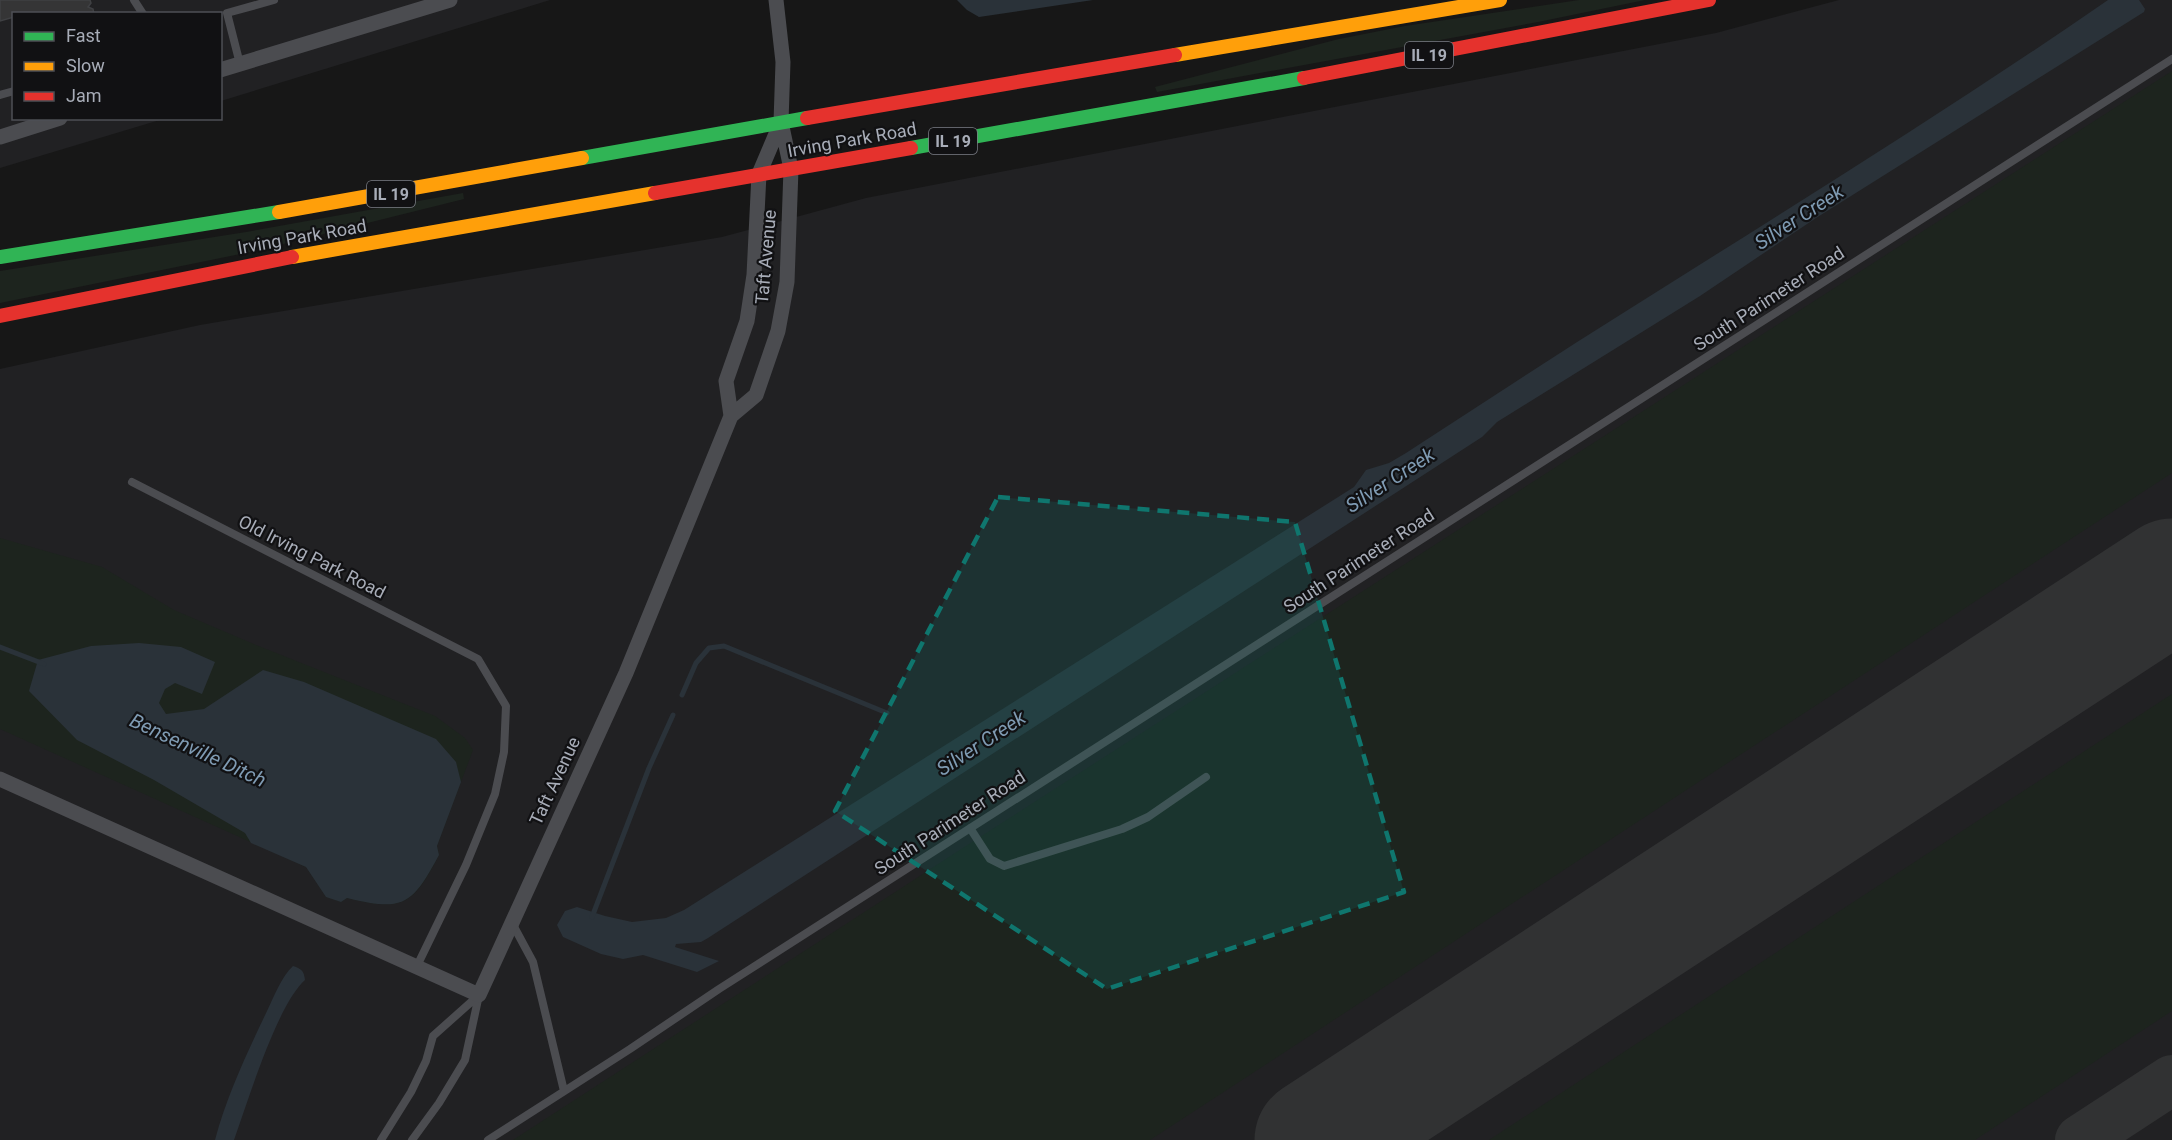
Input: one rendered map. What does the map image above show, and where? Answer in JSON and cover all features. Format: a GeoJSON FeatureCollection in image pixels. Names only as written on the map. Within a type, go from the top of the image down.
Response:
{"type":"FeatureCollection","features":[{"type":"Feature","properties":{"kind":"main road","name":"Irving Park Road"},"geometry":{"type":"LineString","coordinates":[[0,257],[343,202],[781,122],[1500,0]]}},
{"type":"Feature","properties":{"kind":"main road","name":"Irving Park Road"},"geometry":{"type":"LineString","coordinates":[[0,316],[207,273],[1280,83],[1709,0]]}},
{"type":"Feature","properties":{"kind":"street"},"geometry":{"type":"LineString","coordinates":[[222,69],[450,0]]}},
{"type":"Feature","properties":{"kind":"street","name":"Taft Avenue"},"geometry":{"type":"LineString","coordinates":[[479,995],[626,673],[731,416],[756,395],[778,331],[787,282],[791,169],[781,122],[783,62],[776,0]]}},
{"type":"Feature","properties":{"kind":"street"},"geometry":{"type":"LineString","coordinates":[[1,132],[52,120]]}},
{"type":"Feature","properties":{"kind":"street","name":"Taft Avenue"},"geometry":{"type":"LineString","coordinates":[[731,416],[726,381],[747,321],[754,275],[759,174],[781,122]]}},
{"type":"Feature","properties":{"kind":"street"},"geometry":{"type":"LineString","coordinates":[[0,778],[479,995]]}},
{"type":"Feature","properties":{"kind":"lane"},"geometry":{"type":"LineString","coordinates":[[240,64],[227,13],[274,0]]}},
{"type":"Feature","properties":{"kind":"lane","name":"South Parimeter Road"},"geometry":{"type":"LineString","coordinates":[[488,1140],[729,982],[2172,59]]}},
{"type":"Feature","properties":{"kind":"lane","name":"Old Irving Park Road"},"geometry":{"type":"LineString","coordinates":[[132,482],[478,659],[506,706],[504,752],[490,804],[466,865],[417,966]]}},
{"type":"Feature","properties":{"kind":"lane"},"geometry":{"type":"LineString","coordinates":[[970,828],[990,859],[1004,866],[1122,829],[1148,818],[1206,777]]}},
{"type":"Feature","properties":{"kind":"lane"},"geometry":{"type":"LineString","coordinates":[[512,921],[533,962],[564,1091]]}},
{"type":"Feature","properties":{"kind":"lane"},"geometry":{"type":"LineString","coordinates":[[411,1140],[440,1103],[465,1060],[479,995]]}},
{"type":"Feature","properties":{"kind":"lane","name":"Taft Avenue"},"geometry":{"type":"LineString","coordinates":[[381,1140],[411,1092],[426,1061],[433,1036],[479,995]]}},
{"type":"Feature","properties":{"kind":"highlighted area"},"geometry":{"type":"Polygon","coordinates":[[[998,497],[1295,522],[1404,892],[1107,989],[835,811],[998,497]]]}},
{"type":"Feature","properties":{"kind":"shaded area"},"geometry":{"type":"Polygon","coordinates":[[[0,0],[550,0],[222,101],[222,12],[12,12],[12,120],[160,120],[0,168],[0,0]]]}},
{"type":"Feature","properties":{"kind":"shaded area"},"geometry":{"type":"Polygon","coordinates":[[[1579,0],[1645,0],[1157,92],[1155,87],[1339,39],[1405,26],[1579,0]]]}},
{"type":"Feature","properties":{"kind":"shaded area"},"geometry":{"type":"Polygon","coordinates":[[[1839,0],[2172,0],[2172,1140],[0,1140],[0,369],[200,325],[722,237],[866,198],[1716,33],[1839,0]]]}},
{"type":"Feature","properties":{"kind":"shaded area"},"geometry":{"type":"Polygon","coordinates":[[[2172,71],[2172,473],[1150,1140],[513,1140],[963,848],[2172,71]]]}},
{"type":"Feature","properties":{"kind":"shaded area"},"geometry":{"type":"Polygon","coordinates":[[[463,193],[464,199],[255,251],[0,303],[0,271],[246,232],[463,193]]]}},
{"type":"Feature","properties":{"kind":"shaded area"},"geometry":{"type":"Polygon","coordinates":[[[0,538],[102,567],[174,610],[435,716],[465,738],[473,750],[437,846],[439,855],[422,885],[405,900],[394,904],[347,898],[341,902],[326,897],[306,867],[0,729],[0,538]]]}},
{"type":"Feature","properties":{"kind":"shaded area"},"geometry":{"type":"Polygon","coordinates":[[[2172,694],[2172,1011],[1975,1140],[1489,1140],[2172,694]]]}},
{"type":"Feature","properties":{"kind":"water"},"geometry":{"type":"Polygon","coordinates":[[[957,0],[1093,0],[979,17],[957,0]]]}},
{"type":"Feature","properties":{"kind":"water","name":"Silver Creek"},"geometry":{"type":"Polygon","coordinates":[[[2108,0],[2139,0],[2145,9],[2144,12],[1816,218],[1700,296],[1497,422],[1482,437],[708,938],[701,942],[676,944],[675,947],[719,961],[697,972],[643,955],[623,959],[601,954],[563,937],[557,925],[565,911],[577,907],[632,922],[666,918],[684,910],[1354,487],[1366,470],[1389,463],[1406,453],[1871,157],[2108,0]]]}},
{"type":"Feature","properties":{"kind":"water"},"geometry":{"type":"Polygon","coordinates":[[[139,643],[181,647],[215,662],[202,694],[175,683],[165,689],[159,703],[166,714],[204,709],[263,670],[304,682],[436,739],[456,762],[461,782],[437,846],[439,855],[421,885],[413,894],[394,904],[347,898],[341,902],[326,897],[306,867],[251,843],[245,833],[154,780],[77,740],[29,691],[38,660],[91,646],[139,643]]]}},
{"type":"Feature","properties":{"kind":"water"},"geometry":{"type":"Polygon","coordinates":[[[293,966],[302,971],[305,980],[294,992],[274,1031],[234,1140],[215,1140],[231,1090],[245,1058],[278,987],[293,966]]]}},
{"type":"Feature","properties":{"kind":"building"},"geometry":{"type":"Polygon","coordinates":[[[0,0],[90,0],[88,7],[93,9],[94,12],[12,12],[12,18],[0,21],[0,0]]]}},
{"type":"Feature","properties":{"kind":"waterway"},"geometry":{"type":"LineString","coordinates":[[682,695],[696,663],[709,648],[724,646],[887,713]]}},
{"type":"Feature","properties":{"kind":"waterway","name":"Bensenville Ditch"},"geometry":{"type":"LineString","coordinates":[[0,647],[44,664]]}},
{"type":"Feature","properties":{"kind":"waterway"},"geometry":{"type":"LineString","coordinates":[[592,917],[649,768],[673,715]]}},
{"type":"Feature","properties":{"kind":"taxiway"},"geometry":{"type":"LineString","coordinates":[[2138,602],[2172,583]]}},
{"type":"Feature","properties":{"kind":"taxiway"},"geometry":{"type":"LineString","coordinates":[[2080,1140],[2172,1080]]}},
{"type":"Feature","properties":{"kind":"runway"},"geometry":{"type":"LineString","coordinates":[[1316,1140],[2172,580]]}},
{"type":"Feature","properties":{"kind":"traffic: fast"},"geometry":{"type":"LineString","coordinates":[[911,148],[1304,78]]}},
{"type":"Feature","properties":{"kind":"traffic: fast"},"geometry":{"type":"LineString","coordinates":[[582,158],[807,118]]}},
{"type":"Feature","properties":{"kind":"traffic: fast"},"geometry":{"type":"LineString","coordinates":[[0,257],[279,212]]}},
{"type":"Feature","properties":{"kind":"traffic: slow"},"geometry":{"type":"LineString","coordinates":[[1175,55],[1500,0]]}},
{"type":"Feature","properties":{"kind":"traffic: slow"},"geometry":{"type":"LineString","coordinates":[[279,212],[582,158]]}},
{"type":"Feature","properties":{"kind":"traffic: slow"},"geometry":{"type":"LineString","coordinates":[[292,257],[655,193]]}},
{"type":"Feature","properties":{"kind":"traffic: jam"},"geometry":{"type":"LineString","coordinates":[[1304,78],[1709,0]]}},
{"type":"Feature","properties":{"kind":"traffic: jam"},"geometry":{"type":"LineString","coordinates":[[807,118],[1175,55]]}},
{"type":"Feature","properties":{"kind":"traffic: jam"},"geometry":{"type":"LineString","coordinates":[[655,193],[911,148]]}},
{"type":"Feature","properties":{"kind":"traffic: jam"},"geometry":{"type":"LineString","coordinates":[[0,316],[292,257]]}}]}
